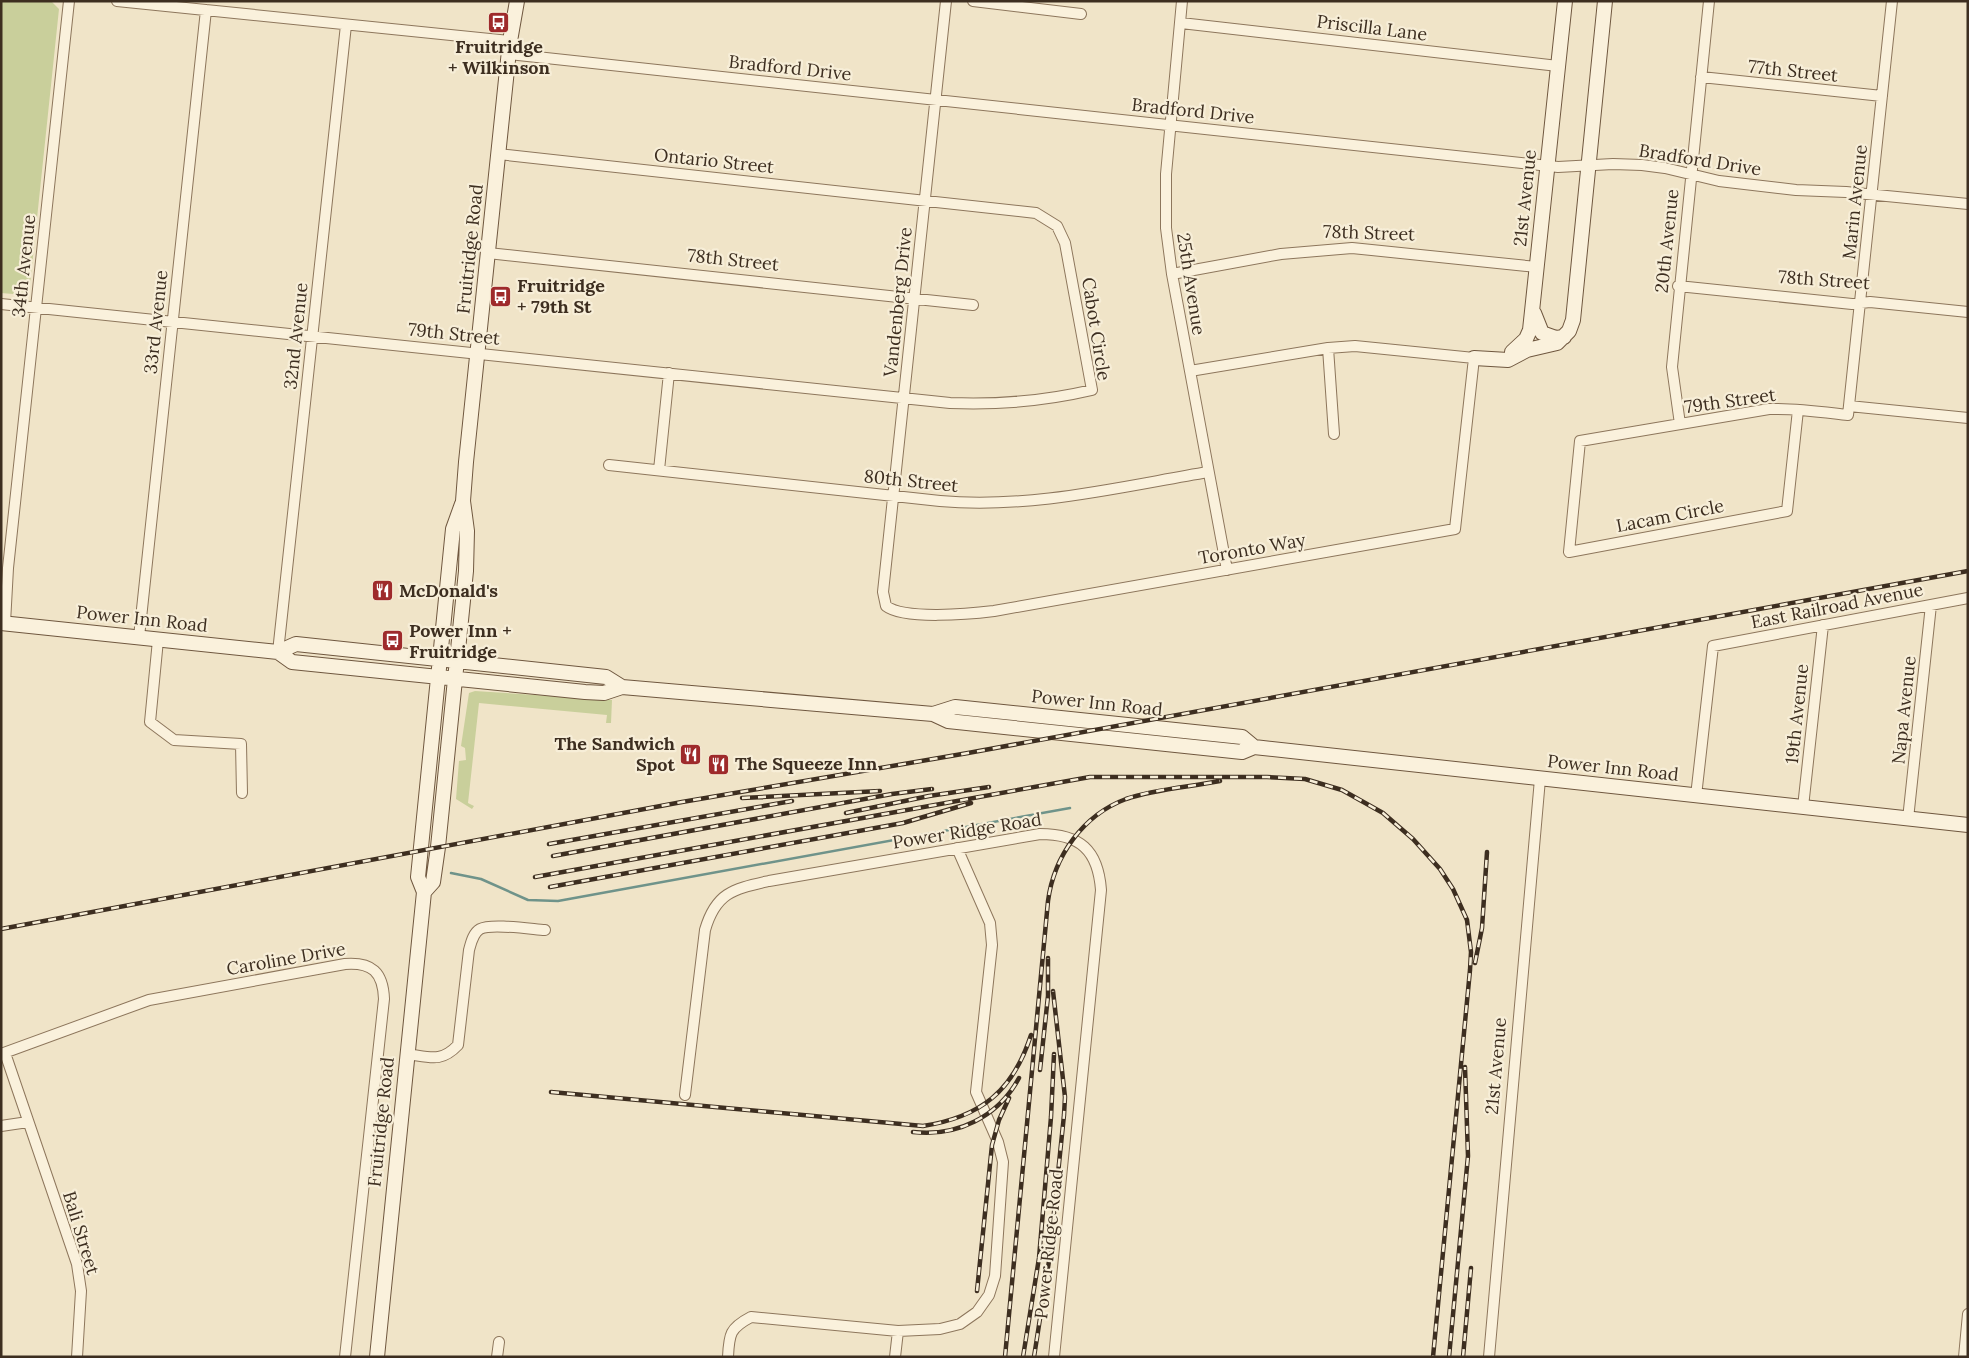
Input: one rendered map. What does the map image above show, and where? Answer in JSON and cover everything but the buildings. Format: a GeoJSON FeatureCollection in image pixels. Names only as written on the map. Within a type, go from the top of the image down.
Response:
{"type":"FeatureCollection","features":[{"type":"Feature","properties":{"kind":"main road","name":"Fruitridge Road"},"geometry":{"type":"LineString","coordinates":[[424,892],[433,882],[457,661],[466,571],[467,531],[463,501],[498,154],[517,1]]}},
{"type":"Feature","properties":{"kind":"main road","name":"21st Avenue"},"geometry":{"type":"LineString","coordinates":[[1498,360],[1514,351],[1526,339],[1537,267],[1565,1]]}},
{"type":"Feature","properties":{"kind":"main road"},"geometry":{"type":"LineString","coordinates":[[1474,358],[1508,360],[1527,350],[1557,343],[1564,337],[1571,326],[1605,1]]}},
{"type":"Feature","properties":{"kind":"main road"},"geometry":{"type":"LineString","coordinates":[[1532,305],[1542,333],[1556,338],[1564,337]]}},
{"type":"Feature","properties":{"kind":"main road","name":"Fruitridge Road"},"geometry":{"type":"LineString","coordinates":[[377,1357],[424,892],[418,877],[453,529],[463,501]]}},
{"type":"Feature","properties":{"kind":"main road","name":"Power Inn Road"},"geometry":{"type":"LineString","coordinates":[[3,623],[278,652],[296,644],[441,658],[606,677],[622,687]]}},
{"type":"Feature","properties":{"kind":"main road","name":"Power Inn Road"},"geometry":{"type":"LineString","coordinates":[[278,652],[292,662],[439,678],[604,693],[622,687],[933,714],[948,721],[1242,752],[1254,747],[1968,825]]}},
{"type":"Feature","properties":{"kind":"street","name":"34th Avenue"},"geometry":{"type":"LineString","coordinates":[[3,623],[69,1]]}},
{"type":"Feature","properties":{"kind":"street","name":"Bradford Drive"},"geometry":{"type":"LineString","coordinates":[[117,1],[346,25],[510,48],[936,100],[1558,168],[1588,165],[1642,165],[1719,181],[1796,190],[1872,194]]}},
{"type":"Feature","properties":{"kind":"street","name":"Vandenberg Drive"},"geometry":{"type":"LineString","coordinates":[[886,606],[883,592],[946,1]]}},
{"type":"Feature","properties":{"kind":"street"},"geometry":{"type":"LineString","coordinates":[[973,1],[1081,14]]}},
{"type":"Feature","properties":{"kind":"street","name":"25th Avenue"},"geometry":{"type":"LineString","coordinates":[[1182,1],[1165,201],[1172,274],[1227,570]]}},
{"type":"Feature","properties":{"kind":"street","name":"20th Avenue"},"geometry":{"type":"LineString","coordinates":[[1680,424],[1672,367],[1678,286],[1709,1]]}},
{"type":"Feature","properties":{"kind":"street","name":"Marin Avenue"},"geometry":{"type":"LineString","coordinates":[[1849,406],[1892,1]]}},
{"type":"Feature","properties":{"kind":"street","name":"33rd Avenue"},"geometry":{"type":"LineString","coordinates":[[138,637],[206,10]]}},
{"type":"Feature","properties":{"kind":"street","name":"Priscilla Lane"},"geometry":{"type":"LineString","coordinates":[[1181,23],[1558,66]]}},
{"type":"Feature","properties":{"kind":"street","name":"32nd Avenue"},"geometry":{"type":"LineString","coordinates":[[278,652],[346,25]]}},
{"type":"Feature","properties":{"kind":"street","name":"77th Street"},"geometry":{"type":"LineString","coordinates":[[1701,78],[1882,96]]}},
{"type":"Feature","properties":{"kind":"street","name":"Ontario Street"},"geometry":{"type":"LineString","coordinates":[[498,154],[925,200]]}},
{"type":"Feature","properties":{"kind":"street"},"geometry":{"type":"LineString","coordinates":[[1872,194],[1968,204]]}},
{"type":"Feature","properties":{"kind":"street","name":"Cabot Circle"},"geometry":{"type":"LineString","coordinates":[[904,398],[960,404],[1010,403],[1040,400],[1092,390],[1065,243],[1057,226],[1044,216],[1029,211],[925,200]]}},
{"type":"Feature","properties":{"kind":"street","name":"78th Street"},"geometry":{"type":"LineString","coordinates":[[1172,274],[1281,254],[1352,248],[1537,267]]}},
{"type":"Feature","properties":{"kind":"street","name":"78th Street"},"geometry":{"type":"LineString","coordinates":[[488,253],[973,305]]}},
{"type":"Feature","properties":{"kind":"street","name":"78th Street"},"geometry":{"type":"LineString","coordinates":[[1678,286],[1852,304],[1870,302],[1968,312]]}},
{"type":"Feature","properties":{"kind":"street","name":"79th Street"},"geometry":{"type":"LineString","coordinates":[[1,304],[904,398]]}},
{"type":"Feature","properties":{"kind":"street"},"geometry":{"type":"LineString","coordinates":[[1190,371],[1328,348],[1376,347],[1474,358]]}},
{"type":"Feature","properties":{"kind":"street"},"geometry":{"type":"LineString","coordinates":[[1328,348],[1334,434]]}},
{"type":"Feature","properties":{"kind":"street","name":"Toronto Way"},"geometry":{"type":"LineString","coordinates":[[886,606],[897,612],[971,614],[1455,529],[1474,358]]}},
{"type":"Feature","properties":{"kind":"street"},"geometry":{"type":"LineString","coordinates":[[659,470],[669,373]]}},
{"type":"Feature","properties":{"kind":"street","name":"79th Street"},"geometry":{"type":"LineString","coordinates":[[1580,441],[1769,409],[1848,415],[1849,406],[1968,418]]}},
{"type":"Feature","properties":{"kind":"street","name":"Lacam Circle"},"geometry":{"type":"LineString","coordinates":[[1580,441],[1569,552],[1787,511],[1798,410]]}},
{"type":"Feature","properties":{"kind":"street","name":"80th Street"},"geometry":{"type":"LineString","coordinates":[[609,465],[963,503],[1018,503],[1050,500],[1208,472]]}},
{"type":"Feature","properties":{"kind":"street","name":"East Railroad Avenue"},"geometry":{"type":"LineString","coordinates":[[1696,796],[1713,646],[1968,598]]}},
{"type":"Feature","properties":{"kind":"street","name":"Napa Avenue"},"geometry":{"type":"LineString","coordinates":[[1908,819],[1931,605]]}},
{"type":"Feature","properties":{"kind":"street","name":"19th Avenue"},"geometry":{"type":"LineString","coordinates":[[1803,807],[1823,625]]}},
{"type":"Feature","properties":{"kind":"street"},"geometry":{"type":"LineString","coordinates":[[158,640],[150,722],[174,740],[241,744],[242,793]]}},
{"type":"Feature","properties":{"kind":"street","name":"21st Avenue"},"geometry":{"type":"LineString","coordinates":[[1490,1357],[1540,779]]}},
{"type":"Feature","properties":{"kind":"street","name":"Power Ridge Road"},"geometry":{"type":"LineString","coordinates":[[685,1095],[705,930],[710,912],[722,897],[738,888],[769,881],[1040,834],[1060,834],[1077,840],[1091,854],[1100,871],[1101,890],[1054,1357]]}},
{"type":"Feature","properties":{"kind":"street"},"geometry":{"type":"LineString","coordinates":[[728,1357],[729,1336],[738,1324],[751,1318],[898,1331],[940,1329],[960,1324],[981,1306],[989,1295],[995,1276],[1003,1162],[998,1142],[976,1092],[992,945],[990,923],[957,848]]}},
{"type":"Feature","properties":{"kind":"street"},"geometry":{"type":"LineString","coordinates":[[407,1054],[435,1058],[448,1056],[458,1045],[469,950],[472,938],[480,929],[493,927],[545,930]]}},
{"type":"Feature","properties":{"kind":"street","name":"Caroline Drive"},"geometry":{"type":"LineString","coordinates":[[3,1054],[149,1000],[345,964],[361,963],[375,970],[383,983],[384,999],[344,1357]]}},
{"type":"Feature","properties":{"kind":"street","name":"Bali Street"},"geometry":{"type":"LineString","coordinates":[[3,1054],[77,1264],[81,1291],[76,1357]]}},
{"type":"Feature","properties":{"kind":"street"},"geometry":{"type":"LineString","coordinates":[[1,1126],[28,1122]]}},
{"type":"Feature","properties":{"kind":"street"},"geometry":{"type":"LineString","coordinates":[[1964,1357],[1968,1314]]}},
{"type":"Feature","properties":{"kind":"street"},"geometry":{"type":"LineString","coordinates":[[895,1357],[898,1331]]}},
{"type":"Feature","properties":{"kind":"street"},"geometry":{"type":"LineString","coordinates":[[497,1357],[499,1342]]}},
{"type":"Feature","properties":{"kind":"green space"},"geometry":{"type":"Polygon","coordinates":[[[1,1],[52,2],[59,9],[30,285],[25,295],[1,293],[1,1]]]}},
{"type":"Feature","properties":{"kind":"green space"},"geometry":{"type":"Polygon","coordinates":[[[475,691],[612,700],[611,723],[606,723],[607,715],[479,703],[468,803],[474,806],[472,809],[456,799],[459,761],[466,760],[465,748],[461,746],[469,693],[475,691]]]}},
{"type":"Feature","properties":{"kind":"waterway"},"geometry":{"type":"LineString","coordinates":[[451,873],[481,879],[528,900],[558,901],[1070,808]]}},
{"type":"Feature","properties":{"kind":"railway"},"geometry":{"type":"LineString","coordinates":[[1,929],[682,802],[968,753],[1968,571]]}},
{"type":"Feature","properties":{"kind":"railway"},"geometry":{"type":"LineString","coordinates":[[535,877],[1090,777],[1267,777],[1305,779],[1342,790],[1383,813],[1413,839],[1440,869],[1453,889],[1467,920],[1471,952],[1470,970],[1433,1357]]}},
{"type":"Feature","properties":{"kind":"railway"},"geometry":{"type":"LineString","coordinates":[[1005,1357],[1051,884],[1064,853],[1073,839],[1084,826],[1111,806],[1126,799],[1149,793],[1220,781]]}},
{"type":"Feature","properties":{"kind":"railway"},"geometry":{"type":"LineString","coordinates":[[846,813],[929,796],[989,787]]}},
{"type":"Feature","properties":{"kind":"railway"},"geometry":{"type":"LineString","coordinates":[[553,856],[892,794],[932,789]]}},
{"type":"Feature","properties":{"kind":"railway"},"geometry":{"type":"LineString","coordinates":[[742,798],[880,791]]}},
{"type":"Feature","properties":{"kind":"railway"},"geometry":{"type":"LineString","coordinates":[[549,844],[792,801]]}},
{"type":"Feature","properties":{"kind":"railway"},"geometry":{"type":"LineString","coordinates":[[550,887],[903,823],[971,803]]}},
{"type":"Feature","properties":{"kind":"railway"},"geometry":{"type":"LineString","coordinates":[[1475,963],[1482,928],[1487,852]]}},
{"type":"Feature","properties":{"kind":"railway"},"geometry":{"type":"LineString","coordinates":[[1040,1070],[1048,996],[1048,958]]}},
{"type":"Feature","properties":{"kind":"railway"},"geometry":{"type":"LineString","coordinates":[[1034,1357],[1049,1261],[1065,1097],[1053,991]]}},
{"type":"Feature","properties":{"kind":"railway"},"geometry":{"type":"LineString","coordinates":[[551,1092],[923,1126],[962,1116],[992,1098],[1015,1072],[1024,1055],[1031,1035]]}},
{"type":"Feature","properties":{"kind":"railway"},"geometry":{"type":"LineString","coordinates":[[1023,1357],[1039,1258],[1051,1117],[1054,1054]]}},
{"type":"Feature","properties":{"kind":"railway"},"geometry":{"type":"LineString","coordinates":[[1449,1357],[1468,1156],[1465,1067]]}},
{"type":"Feature","properties":{"kind":"railway"},"geometry":{"type":"LineString","coordinates":[[913,1132],[945,1131],[975,1122],[1000,1104],[1019,1078]]}},
{"type":"Feature","properties":{"kind":"railway"},"geometry":{"type":"LineString","coordinates":[[977,1291],[992,1145],[999,1120],[1009,1098]]}},
{"type":"Feature","properties":{"kind":"railway"},"geometry":{"type":"LineString","coordinates":[[1463,1357],[1471,1268]]}},
{"type":"Feature","properties":{"kind":"place","name":"Fruitridge + Wilkinson"},"geometry":{"type":"Point","coordinates":[499,22]}},
{"type":"Feature","properties":{"kind":"place","name":"Fruitridge + 79th St"},"geometry":{"type":"Point","coordinates":[501,296]}},
{"type":"Feature","properties":{"kind":"place","name":"McDonald's"},"geometry":{"type":"Point","coordinates":[383,591]}},
{"type":"Feature","properties":{"kind":"place","name":"Power Inn + Fruitridge"},"geometry":{"type":"Point","coordinates":[393,641]}},
{"type":"Feature","properties":{"kind":"place","name":"The Sandwich Spot"},"geometry":{"type":"Point","coordinates":[691,754]}},
{"type":"Feature","properties":{"kind":"place","name":"The Squeeze Inn"},"geometry":{"type":"Point","coordinates":[719,764]}}]}
